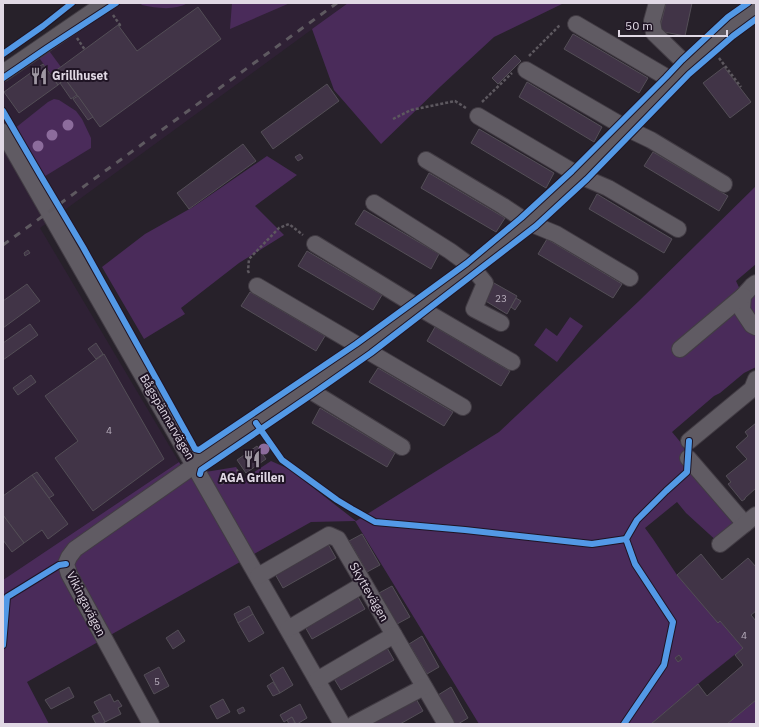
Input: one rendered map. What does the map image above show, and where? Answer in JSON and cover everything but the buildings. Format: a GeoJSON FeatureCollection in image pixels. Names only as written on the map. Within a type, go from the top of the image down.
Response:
{"type":"FeatureCollection","features":[{"type":"Feature","properties":{"kind":"street"},"geometry":{"type":"LineString","coordinates":[[3,73],[105,3]]}},
{"type":"Feature","properties":{"kind":"street"},"geometry":{"type":"LineString","coordinates":[[657,3],[652,21],[654,33],[689,67]]}},
{"type":"Feature","properties":{"kind":"street"},"geometry":{"type":"LineString","coordinates":[[195,465],[362,348],[472,267],[580,176],[673,81],[710,47],[756,10]]}},
{"type":"Feature","properties":{"kind":"street"},"geometry":{"type":"LineString","coordinates":[[576,24],[673,81]]}},
{"type":"Feature","properties":{"kind":"street"},"geometry":{"type":"LineString","coordinates":[[526,70],[626,128],[651,140],[724,184]]}},
{"type":"Feature","properties":{"kind":"street"},"geometry":{"type":"LineString","coordinates":[[478,116],[580,176],[608,188],[678,229]]}},
{"type":"Feature","properties":{"kind":"street","name":"Bågspännarvägen"},"geometry":{"type":"LineString","coordinates":[[3,132],[342,724]]}},
{"type":"Feature","properties":{"kind":"street"},"geometry":{"type":"LineString","coordinates":[[426,160],[527,222],[556,234],[630,278]]}},
{"type":"Feature","properties":{"kind":"street"},"geometry":{"type":"LineString","coordinates":[[374,203],[450,251],[472,267],[484,283],[474,309],[501,323]]}},
{"type":"Feature","properties":{"kind":"street"},"geometry":{"type":"LineString","coordinates":[[315,244],[512,362]]}},
{"type":"Feature","properties":{"kind":"street"},"geometry":{"type":"LineString","coordinates":[[680,349],[756,284]]}},
{"type":"Feature","properties":{"kind":"street"},"geometry":{"type":"LineString","coordinates":[[257,286],[463,407]]}},
{"type":"Feature","properties":{"kind":"street"},"geometry":{"type":"LineString","coordinates":[[743,296],[742,310],[752,325],[756,327]]}},
{"type":"Feature","properties":{"kind":"street"},"geometry":{"type":"LineString","coordinates":[[689,441],[752,388],[756,379]]}},
{"type":"Feature","properties":{"kind":"street"},"geometry":{"type":"LineString","coordinates":[[306,388],[402,447]]}},
{"type":"Feature","properties":{"kind":"street"},"geometry":{"type":"LineString","coordinates":[[688,458],[750,520],[720,544]]}},
{"type":"Feature","properties":{"kind":"street","name":"Vikingavägen"},"geometry":{"type":"LineString","coordinates":[[151,724],[69,574],[66,564],[75,549],[195,465]]}},
{"type":"Feature","properties":{"kind":"street","name":"Skyttevägen"},"geometry":{"type":"LineString","coordinates":[[258,576],[329,535],[338,539],[446,724]]}},
{"type":"Feature","properties":{"kind":"street"},"geometry":{"type":"LineString","coordinates":[[288,629],[364,584]]}},
{"type":"Feature","properties":{"kind":"street"},"geometry":{"type":"LineString","coordinates":[[317,680],[394,635]]}},
{"type":"Feature","properties":{"kind":"street"},"geometry":{"type":"LineString","coordinates":[[354,724],[424,687]]}},
{"type":"Feature","properties":{"kind":"path"},"geometry":{"type":"LineString","coordinates":[[710,47],[741,87]]}},
{"type":"Feature","properties":{"kind":"path"},"geometry":{"type":"LineString","coordinates":[[393,119],[411,110],[455,101],[478,116]]}},
{"type":"Feature","properties":{"kind":"path"},"geometry":{"type":"LineString","coordinates":[[257,286],[248,271],[249,259],[279,228],[289,224],[315,244]]}},
{"type":"Feature","properties":{"kind":"path"},"geometry":{"type":"LineString","coordinates":[[210,493],[238,470]]}},
{"type":"Feature","properties":{"kind":"shaded area"},"geometry":{"type":"Polygon","coordinates":[[[105,3],[348,3],[40,228],[179,462],[3,580],[3,73],[105,3]]]}},
{"type":"Feature","properties":{"kind":"shaded area"},"geometry":{"type":"Polygon","coordinates":[[[140,3],[188,3],[182,6],[165,8],[142,5],[140,3]]]}},
{"type":"Feature","properties":{"kind":"shaded area"},"geometry":{"type":"Polygon","coordinates":[[[232,3],[290,3],[230,29],[232,3]]]}},
{"type":"Feature","properties":{"kind":"shaded area"},"geometry":{"type":"Polygon","coordinates":[[[348,3],[564,3],[494,37],[381,144],[334,90],[312,29],[348,3]]]}},
{"type":"Feature","properties":{"kind":"shaded area"},"geometry":{"type":"Polygon","coordinates":[[[47,48],[61,67],[51,74],[37,55],[47,48]]]}},
{"type":"Feature","properties":{"kind":"shaded area"},"geometry":{"type":"Polygon","coordinates":[[[54,99],[59,100],[76,111],[82,119],[91,138],[91,148],[42,178],[14,129],[54,99]]]}},
{"type":"Feature","properties":{"kind":"shaded area"},"geometry":{"type":"Polygon","coordinates":[[[267,156],[297,175],[255,206],[284,235],[239,263],[181,308],[185,314],[144,339],[102,267],[145,234],[193,207],[267,156]]]}},
{"type":"Feature","properties":{"kind":"shaded area"},"geometry":{"type":"Polygon","coordinates":[[[756,186],[756,264],[736,281],[743,296],[756,283],[756,367],[744,373],[720,393],[714,396],[672,432],[682,444],[688,458],[745,524],[720,544],[686,513],[677,502],[645,528],[677,575],[743,648],[651,724],[479,724],[355,521],[311,522],[27,682],[49,724],[3,724],[3,580],[179,462],[187,475],[236,467],[244,479],[271,461],[289,469],[356,521],[499,432],[639,301],[756,186]]]}},
{"type":"Feature","properties":{"kind":"shaded area"},"geometry":{"type":"Polygon","coordinates":[[[570,317],[583,326],[557,362],[534,345],[546,328],[557,336],[570,317]]]}},
{"type":"Feature","properties":{"kind":"shaded area"},"geometry":{"type":"Polygon","coordinates":[[[756,700],[756,724],[727,724],[756,700]]]}},
{"type":"Feature","properties":{"kind":"railway"},"geometry":{"type":"LineString","coordinates":[[3,245],[337,3]]}},
{"type":"Feature","properties":{"kind":"cycle path"},"geometry":{"type":"LineString","coordinates":[[3,54],[43,26],[72,3]]}},
{"type":"Feature","properties":{"kind":"cycle path"},"geometry":{"type":"LineString","coordinates":[[3,78],[116,3]]}},
{"type":"Feature","properties":{"kind":"cycle path"},"geometry":{"type":"LineString","coordinates":[[3,111],[83,247],[195,449],[199,450],[356,344],[467,263],[521,218],[572,171],[682,60],[728,17],[748,3]]}},
{"type":"Feature","properties":{"kind":"cycle path"},"geometry":{"type":"LineString","coordinates":[[200,474],[201,470],[371,353],[536,226],[587,179],[689,74],[733,36],[756,19]]}},
{"type":"Feature","properties":{"kind":"cycle path"},"geometry":{"type":"LineString","coordinates":[[256,423],[282,460],[337,500],[375,522],[592,544],[626,539]]}},
{"type":"Feature","properties":{"kind":"cycle path"},"geometry":{"type":"LineString","coordinates":[[624,724],[664,665],[673,622],[635,564],[626,539],[637,520],[687,472],[689,441]]}},
{"type":"Feature","properties":{"kind":"cycle path"},"geometry":{"type":"LineString","coordinates":[[3,645],[7,597],[59,565],[66,564]]}},
{"type":"Feature","properties":{"kind":"place","name":"Grillhuset"},"geometry":{"type":"Point","coordinates":[39,76]}},
{"type":"Feature","properties":{"kind":"place","name":"AGA Grillen"},"geometry":{"type":"Point","coordinates":[252,459]}}]}
